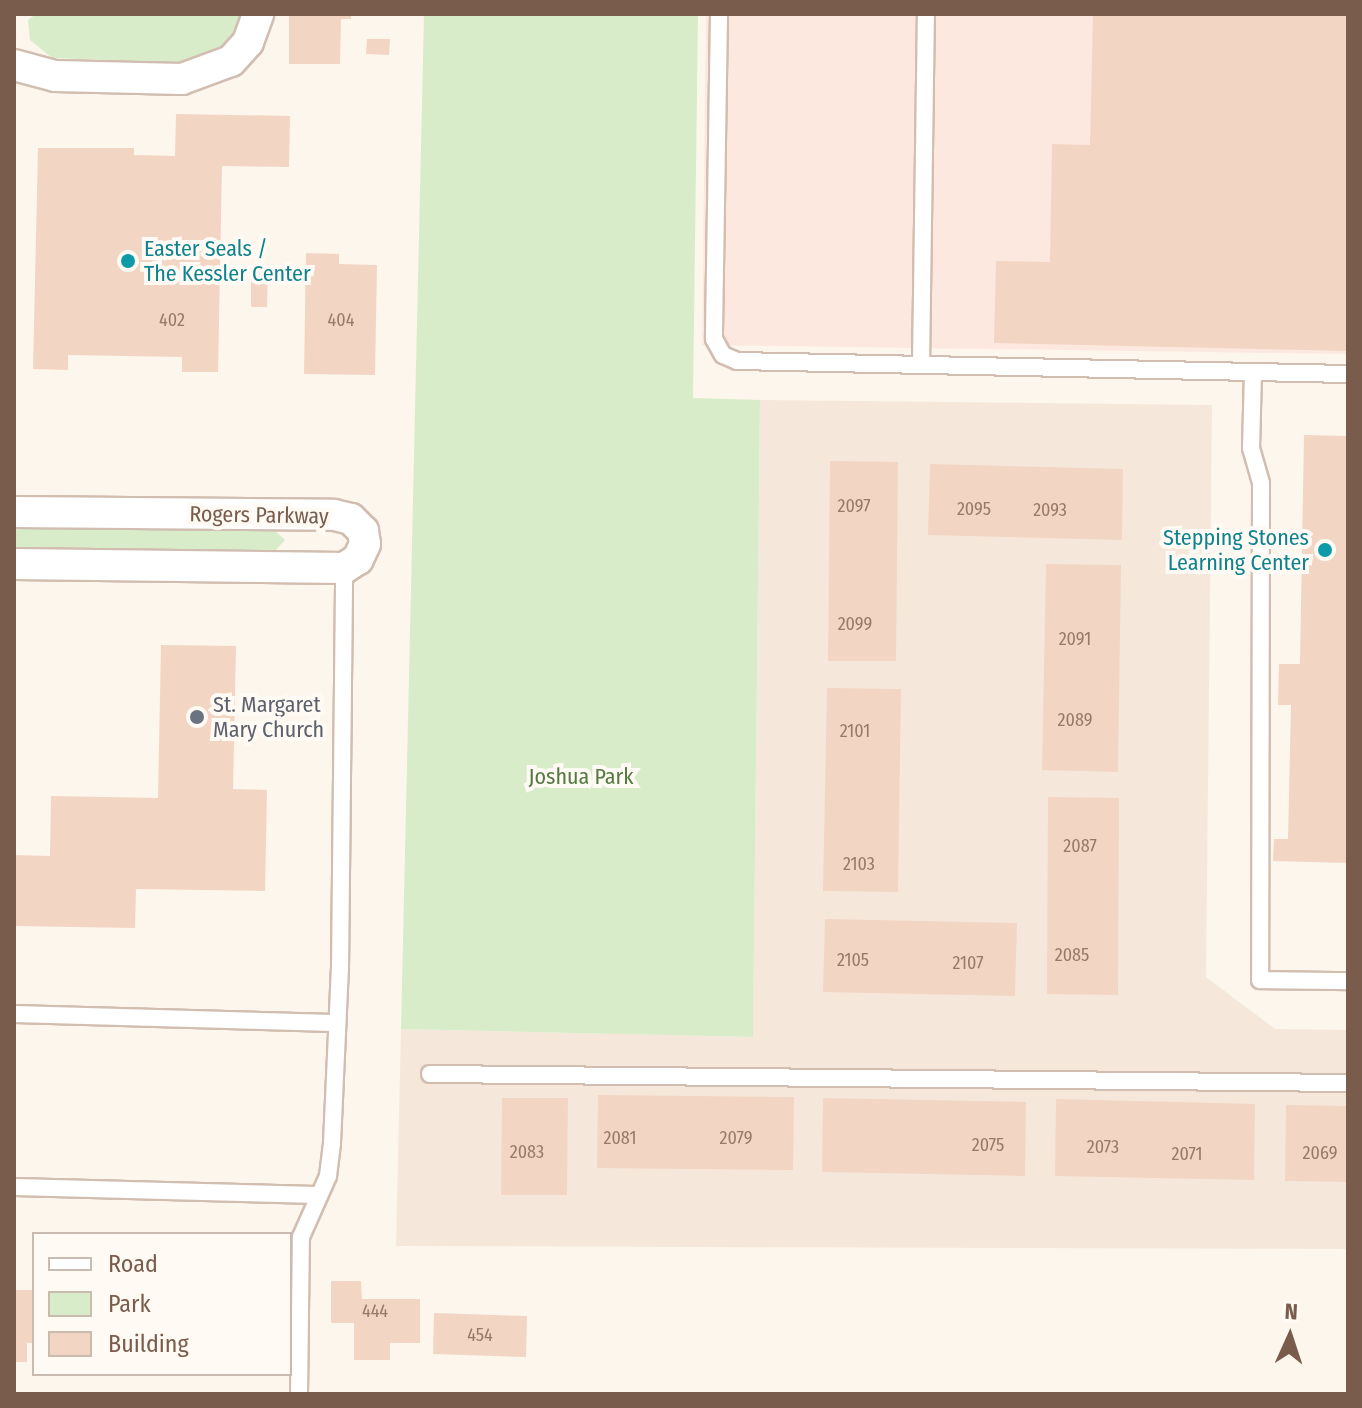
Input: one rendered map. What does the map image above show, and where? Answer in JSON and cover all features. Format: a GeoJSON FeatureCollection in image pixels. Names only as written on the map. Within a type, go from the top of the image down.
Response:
{"type":"FeatureCollection","features":[{"type":"Feature","properties":{"kind":"street"},"geometry":{"type":"LineString","coordinates":[[14,65],[55,76],[182,79],[231,61],[248,42],[258,14]]}},
{"type":"Feature","properties":{"kind":"street","name":"Rogers Parkway"},"geometry":{"type":"LineString","coordinates":[[14,512],[334,515],[351,519],[363,531],[365,544],[358,559],[344,568]]}},
{"type":"Feature","properties":{"kind":"street"},"geometry":{"type":"LineString","coordinates":[[14,564],[344,568]]}},
{"type":"Feature","properties":{"kind":"lane"},"geometry":{"type":"LineString","coordinates":[[719,14],[714,339],[723,355],[737,361],[1348,374]]}},
{"type":"Feature","properties":{"kind":"lane"},"geometry":{"type":"LineString","coordinates":[[921,365],[926,14]]}},
{"type":"Feature","properties":{"kind":"lane"},"geometry":{"type":"LineString","coordinates":[[1253,372],[1251,448],[1261,483],[1260,980],[1348,981]]}},
{"type":"Feature","properties":{"kind":"lane"},"geometry":{"type":"LineString","coordinates":[[299,1394],[301,1237],[328,1176],[332,1143],[334,1023],[340,969],[344,568]]}},
{"type":"Feature","properties":{"kind":"lane"},"geometry":{"type":"LineString","coordinates":[[14,1014],[334,1023]]}},
{"type":"Feature","properties":{"kind":"lane"},"geometry":{"type":"LineString","coordinates":[[430,1074],[1348,1083]]}},
{"type":"Feature","properties":{"kind":"lane"},"geometry":{"type":"LineString","coordinates":[[14,1187],[318,1195]]}},
{"type":"Feature","properties":{"kind":"shaded area"},"geometry":{"type":"Polygon","coordinates":[[[706,14],[1348,14],[1348,354],[702,345],[706,14]]]}},
{"type":"Feature","properties":{"kind":"shaded area"},"geometry":{"type":"Polygon","coordinates":[[[760,400],[1212,405],[1206,977],[1275,1029],[1348,1030],[1348,1249],[396,1246],[401,1029],[753,1037],[760,400]]]}},
{"type":"Feature","properties":{"kind":"green space"},"geometry":{"type":"Polygon","coordinates":[[[36,14],[242,14],[226,45],[182,63],[52,58],[30,40],[28,20],[36,14]]]}},
{"type":"Feature","properties":{"kind":"green space","name":"Joshua Park"},"geometry":{"type":"Polygon","coordinates":[[[424,14],[698,14],[693,398],[760,400],[753,1037],[401,1029],[424,14]]]}},
{"type":"Feature","properties":{"kind":"green space"},"geometry":{"type":"Polygon","coordinates":[[[14,526],[273,529],[285,540],[273,553],[14,550],[14,526]]]}},
{"type":"Feature","properties":{"kind":"building"},"geometry":{"type":"Polygon","coordinates":[[[289,14],[351,14],[351,19],[341,19],[340,64],[289,64],[289,14]]]}},
{"type":"Feature","properties":{"kind":"building"},"geometry":{"type":"Polygon","coordinates":[[[1093,14],[1348,14],[1348,351],[994,343],[996,261],[1050,262],[1052,144],[1090,145],[1093,14]]]}},
{"type":"Feature","properties":{"kind":"building"},"geometry":{"type":"Polygon","coordinates":[[[367,39],[390,39],[389,55],[366,54],[367,39]]]}},
{"type":"Feature","properties":{"kind":"building","name":"Easter Seals / The Kessler Center"},"geometry":{"type":"Polygon","coordinates":[[[176,114],[290,116],[289,167],[222,166],[218,372],[182,372],[182,357],[68,355],[68,370],[33,369],[38,148],[134,148],[134,155],[175,156],[176,114]]]}},
{"type":"Feature","properties":{"kind":"building"},"geometry":{"type":"Polygon","coordinates":[[[306,253],[339,254],[339,264],[377,265],[375,375],[304,374],[306,253]]]}},
{"type":"Feature","properties":{"kind":"building"},"geometry":{"type":"Polygon","coordinates":[[[251,268],[268,268],[267,307],[251,307],[251,268]]]}},
{"type":"Feature","properties":{"kind":"building","name":"Stepping Stones Learning Center"},"geometry":{"type":"Polygon","coordinates":[[[1304,435],[1348,436],[1348,863],[1273,861],[1274,839],[1288,839],[1291,705],[1278,705],[1279,664],[1300,664],[1304,435]]]}},
{"type":"Feature","properties":{"kind":"building"},"geometry":{"type":"Polygon","coordinates":[[[830,461],[898,462],[896,661],[828,661],[830,461]]]}},
{"type":"Feature","properties":{"kind":"building"},"geometry":{"type":"Polygon","coordinates":[[[930,464],[1123,469],[1122,540],[928,535],[930,464]]]}},
{"type":"Feature","properties":{"kind":"building"},"geometry":{"type":"Polygon","coordinates":[[[1046,564],[1121,565],[1118,772],[1042,770],[1046,564]]]}},
{"type":"Feature","properties":{"kind":"building","name":"St. Margaret Mary Church"},"geometry":{"type":"Polygon","coordinates":[[[161,645],[236,646],[233,789],[267,790],[265,891],[136,889],[135,928],[14,926],[14,855],[50,856],[51,796],[158,798],[161,645]]]}},
{"type":"Feature","properties":{"kind":"building"},"geometry":{"type":"Polygon","coordinates":[[[827,688],[901,689],[898,892],[823,891],[827,688]]]}},
{"type":"Feature","properties":{"kind":"building"},"geometry":{"type":"Polygon","coordinates":[[[1048,797],[1119,798],[1118,995],[1047,994],[1048,797]]]}},
{"type":"Feature","properties":{"kind":"building"},"geometry":{"type":"Polygon","coordinates":[[[825,919],[1017,923],[1015,996],[823,992],[825,919]]]}},
{"type":"Feature","properties":{"kind":"building"},"geometry":{"type":"Polygon","coordinates":[[[598,1095],[794,1097],[793,1170],[597,1168],[598,1095]]]}},
{"type":"Feature","properties":{"kind":"building"},"geometry":{"type":"Polygon","coordinates":[[[502,1098],[568,1098],[567,1195],[501,1195],[502,1098]]]}},
{"type":"Feature","properties":{"kind":"building"},"geometry":{"type":"Polygon","coordinates":[[[823,1098],[1026,1102],[1025,1176],[822,1172],[823,1098]]]}},
{"type":"Feature","properties":{"kind":"building"},"geometry":{"type":"Polygon","coordinates":[[[1056,1099],[1255,1104],[1254,1180],[1055,1176],[1056,1099]]]}},
{"type":"Feature","properties":{"kind":"building"},"geometry":{"type":"Polygon","coordinates":[[[1286,1105],[1348,1106],[1348,1182],[1285,1181],[1286,1105]]]}},
{"type":"Feature","properties":{"kind":"building"},"geometry":{"type":"Polygon","coordinates":[[[331,1281],[361,1281],[362,1299],[420,1299],[420,1343],[390,1343],[390,1360],[354,1360],[354,1323],[331,1323],[331,1281]]]}},
{"type":"Feature","properties":{"kind":"building"},"geometry":{"type":"Polygon","coordinates":[[[14,1290],[32,1290],[32,1343],[27,1343],[27,1362],[14,1362],[14,1290]]]}},
{"type":"Feature","properties":{"kind":"building"},"geometry":{"type":"Polygon","coordinates":[[[434,1313],[527,1316],[526,1357],[433,1354],[434,1313]]]}},
{"type":"Feature","properties":{"kind":"place","name":"Easter Seals / The Kessler Center"},"geometry":{"type":"Point","coordinates":[128,261]}},
{"type":"Feature","properties":{"kind":"place","name":"Stepping Stones Learning Center"},"geometry":{"type":"Point","coordinates":[1325,550]}},
{"type":"Feature","properties":{"kind":"place","name":"St. Margaret Mary Church"},"geometry":{"type":"Point","coordinates":[197,717]}}]}
